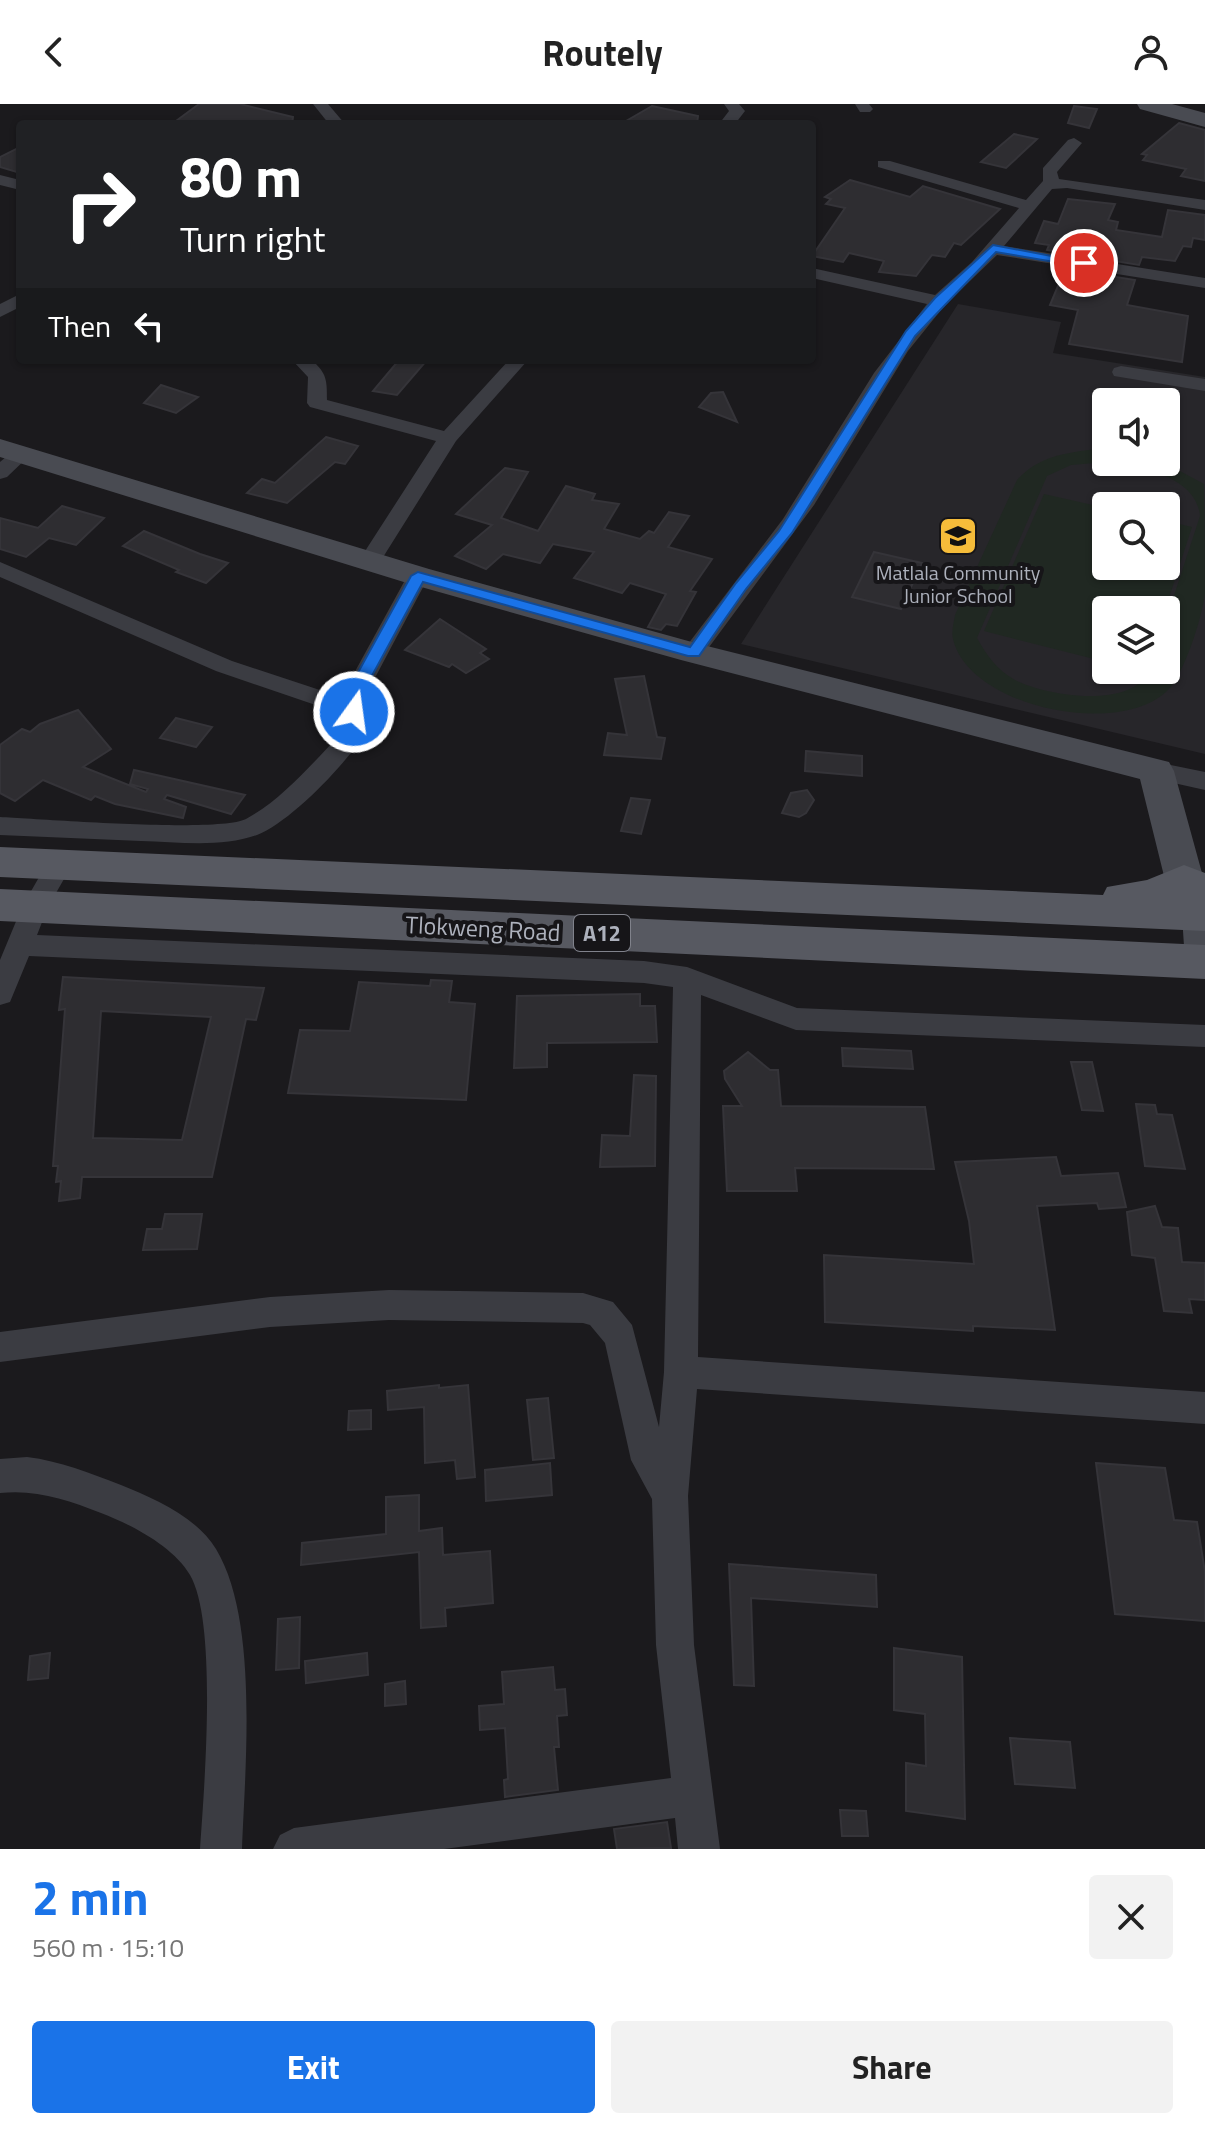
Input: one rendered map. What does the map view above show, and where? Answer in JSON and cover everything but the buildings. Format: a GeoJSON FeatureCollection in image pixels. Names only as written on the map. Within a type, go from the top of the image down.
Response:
{"type":"FeatureCollection","features":[{"type":"Feature","properties":{"kind":"main road","name":"Tlokweng Road"},"geometry":{"type":"LineString","coordinates":[[0,862],[1008,906],[1141,897],[1166,891],[1199,901]]}},
{"type":"Feature","properties":{"kind":"main road","name":"Tlokweng Road"},"geometry":{"type":"LineString","coordinates":[[18,919],[1205,962]]}},
{"type":"Feature","properties":{"kind":"street"},"geometry":{"type":"LineString","coordinates":[[320,104],[334,120]]}},
{"type":"Feature","properties":{"kind":"street"},"geometry":{"type":"LineString","coordinates":[[730,120],[737,111],[731,104]]}},
{"type":"Feature","properties":{"kind":"street"},"geometry":{"type":"LineString","coordinates":[[1148,104],[1205,120]]}},
{"type":"Feature","properties":{"kind":"street"},"geometry":{"type":"LineString","coordinates":[[1052,184],[1051,167],[1074,143]]}},
{"type":"Feature","properties":{"kind":"street"},"geometry":{"type":"LineString","coordinates":[[884,164],[1030,206]]}},
{"type":"Feature","properties":{"kind":"street"},"geometry":{"type":"LineString","coordinates":[[693,653],[741,586],[785,533],[910,334],[993,249],[1043,188],[1067,183],[1205,205]]}},
{"type":"Feature","properties":{"kind":"street"},"geometry":{"type":"LineString","coordinates":[[993,249],[1205,283]]}},
{"type":"Feature","properties":{"kind":"street"},"geometry":{"type":"LineString","coordinates":[[816,274],[939,301]]}},
{"type":"Feature","properties":{"kind":"street"},"geometry":{"type":"LineString","coordinates":[[305,364],[318,376],[317,403],[448,438]]}},
{"type":"Feature","properties":{"kind":"street"},"geometry":{"type":"LineString","coordinates":[[369,562],[448,438],[515,364]]}},
{"type":"Feature","properties":{"kind":"street"},"geometry":{"type":"LineString","coordinates":[[1121,372],[1205,385]]}},
{"type":"Feature","properties":{"kind":"street"},"geometry":{"type":"LineString","coordinates":[[7,459],[693,653],[1205,781]]}},
{"type":"Feature","properties":{"kind":"street"},"geometry":{"type":"LineString","coordinates":[[0,569],[224,666],[347,707],[361,721],[352,738],[283,807],[250,828],[231,832],[174,833],[0,826]]}},
{"type":"Feature","properties":{"kind":"street"},"geometry":{"type":"LineString","coordinates":[[347,707],[418,576]]}},
{"type":"Feature","properties":{"kind":"street"},"geometry":{"type":"LineString","coordinates":[[1156,771],[1199,901],[1205,962]]}},
{"type":"Feature","properties":{"kind":"street"},"geometry":{"type":"LineString","coordinates":[[0,994],[18,919],[59,865]]}},
{"type":"Feature","properties":{"kind":"street"},"geometry":{"type":"LineString","coordinates":[[18,919],[644,972],[687,978],[770,1012],[811,1021],[1205,1036]]}},
{"type":"Feature","properties":{"kind":"street"},"geometry":{"type":"LineString","coordinates":[[687,978],[681,1372],[670,1496],[675,1645],[699,1849]]}},
{"type":"Feature","properties":{"kind":"street"},"geometry":{"type":"LineString","coordinates":[[0,1347],[270,1312],[389,1305],[583,1308],[601,1313],[620,1336],[649,1460],[670,1496]]}},
{"type":"Feature","properties":{"kind":"street"},"geometry":{"type":"LineString","coordinates":[[681,1372],[1205,1408]]}},
{"type":"Feature","properties":{"kind":"street"},"geometry":{"type":"LineString","coordinates":[[0,1476],[14,1473],[55,1478],[117,1501],[170,1533],[202,1560],[218,1595],[219,1610],[227,1740],[221,1849]]}},
{"type":"Feature","properties":{"kind":"street"},"geometry":{"type":"LineString","coordinates":[[294,1849],[693,1795]]}},
{"type":"Feature","properties":{"kind":"shaded area","name":"Matlala Community Junior School"},"geometry":{"type":"Polygon","coordinates":[[[958,304],[1061,322],[1053,353],[1205,377],[1205,754],[741,644],[958,304]]]}},
{"type":"Feature","properties":{"kind":"shaded area"},"geometry":{"type":"Polygon","coordinates":[[[1092,450],[1092,463],[1071,465],[1047,476],[977,638],[989,657],[1009,676],[1047,691],[1108,695],[1138,684],[1173,684],[1147,704],[1118,712],[1084,713],[1049,709],[1016,698],[987,683],[965,663],[953,639],[955,615],[1017,480],[1034,466],[1063,454],[1092,450]]]}},
{"type":"Feature","properties":{"kind":"shaded area"},"geometry":{"type":"Polygon","coordinates":[[[1180,471],[1204,484],[1205,593],[1192,644],[1181,670],[1180,596],[1174,596],[1200,516],[1196,502],[1188,491],[1166,476],[1180,476],[1180,471]]]}},
{"type":"Feature","properties":{"kind":"shaded area"},"geometry":{"type":"Polygon","coordinates":[[[1044,494],[1092,505],[1092,580],[1175,580],[1170,596],[1092,596],[1092,658],[984,631],[1044,494]]]}},
{"type":"Feature","properties":{"kind":"shaded area"},"geometry":{"type":"Polygon","coordinates":[[[1180,524],[1192,527],[1180,564],[1180,524]]]}},
{"type":"Feature","properties":{"kind":"place","name":"Matlala Community Junior School"},"geometry":{"type":"Point","coordinates":[958,536]}},
{"type":"Feature","properties":{"kind":"route"},"geometry":{"type":"LineString","coordinates":[[354,712],[347,707],[418,576],[693,653],[741,586],[785,533],[910,334],[939,301],[993,249],[1084,263]]}}]}
